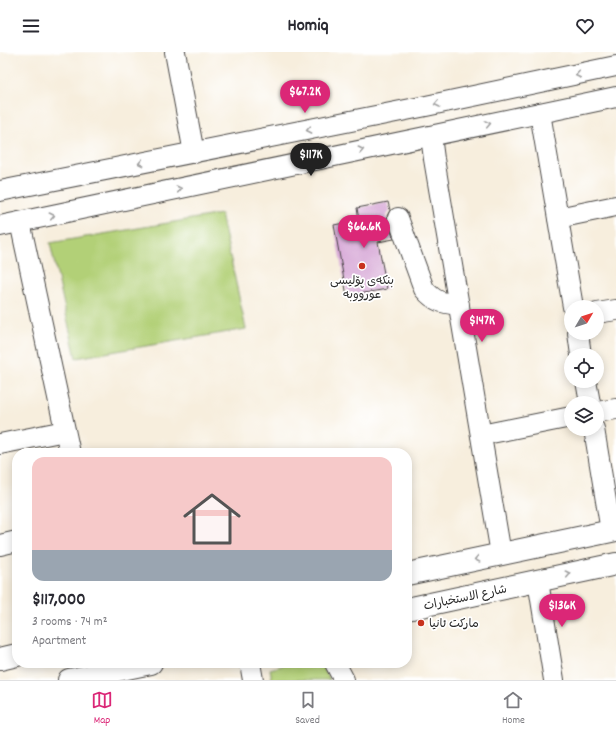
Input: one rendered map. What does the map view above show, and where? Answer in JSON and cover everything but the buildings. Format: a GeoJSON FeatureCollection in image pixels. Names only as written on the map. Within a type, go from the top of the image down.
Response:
{"type":"FeatureCollection","features":[{"type":"Feature","properties":{"kind":"main road"},"geometry":{"type":"LineString","coordinates":[[412,573],[614,531]]}},
{"type":"Feature","properties":{"kind":"main road","name":"شارع الاستخبارات"},"geometry":{"type":"LineString","coordinates":[[412,608],[616,564]]}},
{"type":"Feature","properties":{"kind":"main road"},"geometry":{"type":"LineString","coordinates":[[0,659],[12,656]]}},
{"type":"Feature","properties":{"kind":"main road"},"geometry":{"type":"LineString","coordinates":[[69,680],[127,668]]}},
{"type":"Feature","properties":{"kind":"street"},"geometry":{"type":"LineString","coordinates":[[174,52],[194,153]]}},
{"type":"Feature","properties":{"kind":"street"},"geometry":{"type":"LineString","coordinates":[[0,191],[426,106],[616,66]]}},
{"type":"Feature","properties":{"kind":"street"},"geometry":{"type":"LineString","coordinates":[[0,226],[616,97]]}},
{"type":"Feature","properties":{"kind":"street"},"geometry":{"type":"LineString","coordinates":[[540,113],[572,300]]}},
{"type":"Feature","properties":{"kind":"street"},"geometry":{"type":"LineString","coordinates":[[431,136],[501,554]]}},
{"type":"Feature","properties":{"kind":"street"},"geometry":{"type":"LineString","coordinates":[[558,218],[616,206]]}},
{"type":"Feature","properties":{"kind":"street"},"geometry":{"type":"LineString","coordinates":[[398,218],[424,289],[430,297],[440,303],[459,305]]}},
{"type":"Feature","properties":{"kind":"street"},"geometry":{"type":"LineString","coordinates":[[20,222],[69,448]]}},
{"type":"Feature","properties":{"kind":"street"},"geometry":{"type":"LineString","coordinates":[[604,312],[616,310]]}},
{"type":"Feature","properties":{"kind":"street"},"geometry":{"type":"LineString","coordinates":[[604,411],[616,408]]}},
{"type":"Feature","properties":{"kind":"street"},"geometry":{"type":"LineString","coordinates":[[481,435],[564,419]]}},
{"type":"Feature","properties":{"kind":"street"},"geometry":{"type":"LineString","coordinates":[[0,444],[65,431]]}},
{"type":"Feature","properties":{"kind":"street"},"geometry":{"type":"LineString","coordinates":[[595,436],[614,531]]}},
{"type":"Feature","properties":{"kind":"street"},"geometry":{"type":"LineString","coordinates":[[0,545],[12,542]]}},
{"type":"Feature","properties":{"kind":"street"},"geometry":{"type":"LineString","coordinates":[[538,581],[554,680]]}},
{"type":"Feature","properties":{"kind":"street"},"geometry":{"type":"LineString","coordinates":[[251,668],[253,680]]}},
{"type":"Feature","properties":{"kind":"street"},"geometry":{"type":"LineString","coordinates":[[338,668],[344,680]]}},
{"type":"Feature","properties":{"kind":"green space"},"geometry":{"type":"Polygon","coordinates":[[[221,214],[246,329],[76,358],[50,243],[221,214]]]}},
{"type":"Feature","properties":{"kind":"green space"},"geometry":{"type":"Polygon","coordinates":[[[324,668],[330,680],[272,680],[270,669],[324,668]]]}},
{"type":"Feature","properties":{"kind":"place","name":"بنکەی پۆلیسی عورووبە"},"geometry":{"type":"Point","coordinates":[362,266]}},
{"type":"Feature","properties":{"kind":"place","name":"ماركت ئانيا"},"geometry":{"type":"Point","coordinates":[421,623]}}]}
